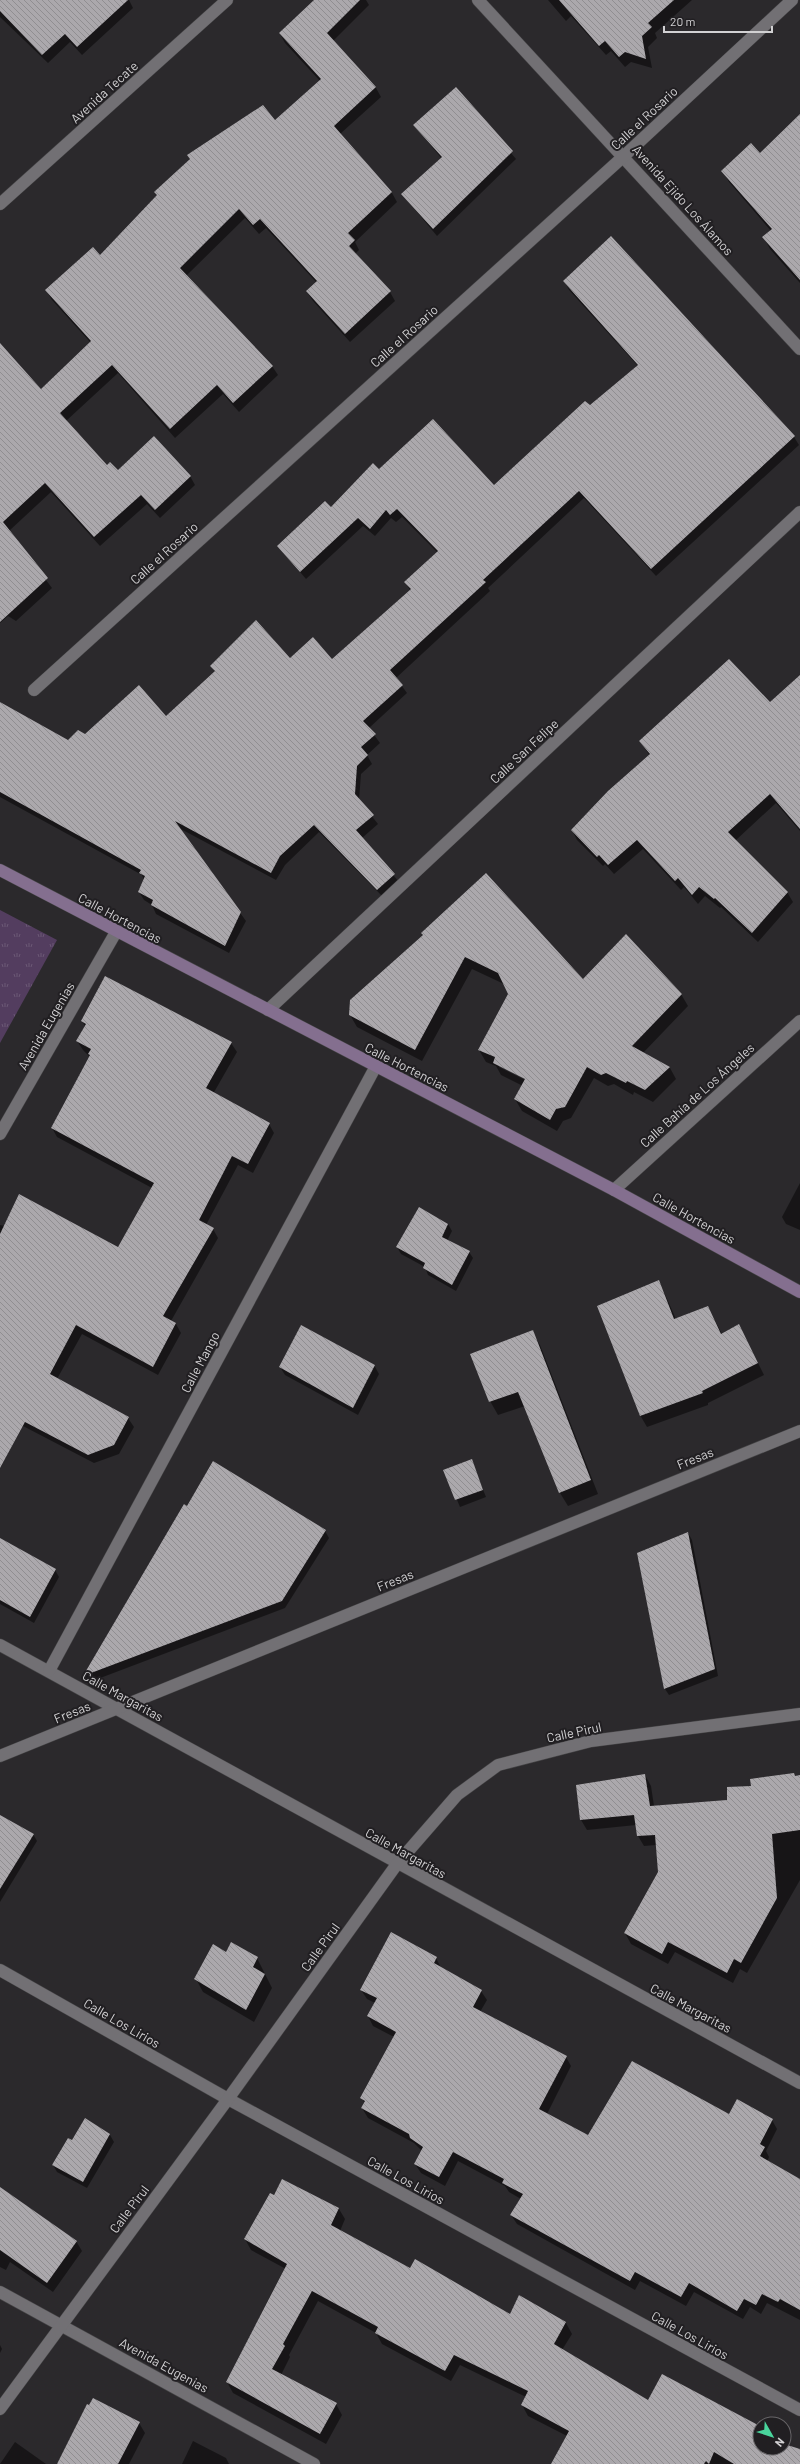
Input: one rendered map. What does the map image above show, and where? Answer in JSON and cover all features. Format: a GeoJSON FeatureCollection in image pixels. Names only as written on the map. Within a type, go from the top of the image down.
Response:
{"type":"FeatureCollection","features":[{"type":"Feature","properties":{"kind":"street","name":"Avenida Tecate"},"geometry":{"type":"LineString","coordinates":[[0,204],[227,0]]}},
{"type":"Feature","properties":{"kind":"street","name":"Avenida Ejido Los Álamos"},"geometry":{"type":"LineString","coordinates":[[478,0],[624,156],[800,349]]}},
{"type":"Feature","properties":{"kind":"street","name":"Calle el Rosario"},"geometry":{"type":"LineString","coordinates":[[34,690],[624,156],[792,0]]}},
{"type":"Feature","properties":{"kind":"street","name":"Calle San Felipe"},"geometry":{"type":"LineString","coordinates":[[268,1010],[800,512]]}},
{"type":"Feature","properties":{"kind":"street","name":"Calle Hortencias"},"geometry":{"type":"LineString","coordinates":[[0,870],[116,932],[614,1190],[800,1292]]}},
{"type":"Feature","properties":{"kind":"street","name":"Avenida Eugenias"},"geometry":{"type":"LineString","coordinates":[[0,1134],[116,932]]}},
{"type":"Feature","properties":{"kind":"street","name":"Calle Bahía de Los Ángeles"},"geometry":{"type":"LineString","coordinates":[[614,1190],[800,1021]]}},
{"type":"Feature","properties":{"kind":"street","name":"Calle Mango"},"geometry":{"type":"LineString","coordinates":[[49,1670],[376,1066]]}},
{"type":"Feature","properties":{"kind":"street","name":"Fresas"},"geometry":{"type":"LineString","coordinates":[[0,1756],[800,1431]]}},
{"type":"Feature","properties":{"kind":"street","name":"Calle Margaritas"},"geometry":{"type":"LineString","coordinates":[[0,1645],[49,1670],[116,1709],[396,1864],[800,2083]]}},
{"type":"Feature","properties":{"kind":"street","name":"Calle Pirul"},"geometry":{"type":"LineString","coordinates":[[0,2409],[61,2324],[228,2099],[396,1864],[456,1795],[498,1765],[591,1741],[800,1714]]}},
{"type":"Feature","properties":{"kind":"street","name":"Calle Los Lirios"},"geometry":{"type":"LineString","coordinates":[[0,1970],[228,2099],[800,2410]]}},
{"type":"Feature","properties":{"kind":"street","name":"Avenida Eugenias"},"geometry":{"type":"LineString","coordinates":[[0,2292],[61,2324],[314,2464]]}},
{"type":"Feature","properties":{"kind":"green space"},"geometry":{"type":"Polygon","coordinates":[[[0,910],[57,940],[0,1043],[0,910]]]}},
{"type":"Feature","properties":{"kind":"building"},"geometry":{"type":"Polygon","coordinates":[[[0,0],[128,0],[77,47],[65,34],[42,55],[0,11],[0,0]]]}},
{"type":"Feature","properties":{"kind":"building"},"geometry":{"type":"Polygon","coordinates":[[[314,0],[360,0],[327,33],[376,87],[334,126],[392,192],[348,233],[355,240],[349,246],[391,291],[345,334],[306,291],[317,281],[260,219],[253,225],[239,209],[180,268],[273,366],[233,403],[217,385],[170,429],[112,365],[60,413],[107,465],[110,462],[118,470],[154,436],[191,476],[155,510],[141,495],[94,537],[45,483],[3,522],[48,578],[0,622],[0,343],[41,389],[91,341],[45,290],[93,247],[100,255],[157,195],[154,192],[190,159],[187,155],[263,105],[275,120],[321,79],[279,33],[314,0]]]}},
{"type":"Feature","properties":{"kind":"building"},"geometry":{"type":"Polygon","coordinates":[[[559,0],[674,0],[648,23],[652,27],[642,36],[646,59],[625,52],[619,57],[605,41],[599,46],[559,0]]]}},
{"type":"Feature","properties":{"kind":"building"},"geometry":{"type":"Polygon","coordinates":[[[456,87],[513,151],[433,229],[401,194],[442,157],[413,125],[456,87]]]}},
{"type":"Feature","properties":{"kind":"building"},"geometry":{"type":"Polygon","coordinates":[[[800,114],[800,280],[762,237],[772,229],[721,171],[751,143],[760,153],[800,114]]]}},
{"type":"Feature","properties":{"kind":"building"},"geometry":{"type":"Polygon","coordinates":[[[611,236],[795,436],[651,569],[579,491],[483,580],[486,582],[390,670],[403,685],[363,721],[376,734],[361,747],[368,755],[357,766],[355,794],[374,815],[356,830],[395,874],[377,890],[314,825],[280,856],[271,873],[175,821],[241,912],[225,946],[151,905],[153,900],[138,892],[145,876],[139,873],[141,870],[0,792],[0,702],[68,740],[78,730],[85,734],[139,685],[166,716],[215,671],[210,666],[256,620],[290,658],[313,637],[332,659],[411,589],[404,582],[438,551],[397,509],[390,515],[386,510],[370,529],[358,518],[300,572],[277,546],[325,501],[331,507],[373,463],[379,469],[433,419],[494,485],[585,401],[590,405],[638,365],[563,281],[611,236]]]}},
{"type":"Feature","properties":{"kind":"building"},"geometry":{"type":"Polygon","coordinates":[[[729,659],[770,702],[800,675],[800,829],[770,794],[728,832],[788,892],[752,933],[715,898],[714,899],[699,887],[692,895],[678,878],[675,881],[637,840],[608,865],[599,855],[597,857],[571,830],[608,791],[650,754],[639,741],[729,659]]]}},
{"type":"Feature","properties":{"kind":"building"},"geometry":{"type":"Polygon","coordinates":[[[486,873],[583,979],[626,934],[682,994],[632,1046],[670,1067],[645,1090],[606,1073],[601,1075],[587,1067],[565,1107],[556,1109],[550,1120],[514,1099],[525,1079],[493,1063],[495,1057],[478,1050],[508,994],[498,973],[465,957],[415,1050],[349,1015],[350,1000],[423,935],[421,933],[486,873]]]}},
{"type":"Feature","properties":{"kind":"building"},"geometry":{"type":"Polygon","coordinates":[[[105,976],[232,1042],[206,1088],[270,1123],[248,1164],[232,1156],[199,1220],[214,1228],[163,1316],[176,1323],[153,1367],[76,1325],[50,1374],[129,1417],[114,1445],[88,1455],[25,1422],[0,1468],[0,1234],[19,1194],[118,1247],[154,1183],[51,1128],[90,1055],[88,1054],[91,1049],[76,1041],[86,1024],[81,1021],[105,976]]]}},
{"type":"Feature","properties":{"kind":"building"},"geometry":{"type":"Polygon","coordinates":[[[419,1207],[448,1224],[442,1237],[470,1251],[452,1285],[423,1268],[425,1263],[396,1247],[419,1207]]]}},
{"type":"Feature","properties":{"kind":"building"},"geometry":{"type":"Polygon","coordinates":[[[659,1280],[674,1319],[708,1306],[721,1334],[739,1324],[758,1363],[702,1391],[703,1393],[640,1416],[597,1306],[659,1280]]]}},
{"type":"Feature","properties":{"kind":"building"},"geometry":{"type":"Polygon","coordinates":[[[301,1325],[375,1365],[353,1408],[279,1367],[301,1325]]]}},
{"type":"Feature","properties":{"kind":"building"},"geometry":{"type":"Polygon","coordinates":[[[533,1330],[591,1480],[559,1493],[518,1392],[489,1402],[470,1354],[533,1330]]]}},
{"type":"Feature","properties":{"kind":"building"},"geometry":{"type":"Polygon","coordinates":[[[472,1459],[483,1490],[455,1500],[443,1470],[472,1459]]]}},
{"type":"Feature","properties":{"kind":"building"},"geometry":{"type":"Polygon","coordinates":[[[213,1461],[326,1530],[282,1601],[83,1676],[184,1504],[187,1506],[213,1461]]]}},
{"type":"Feature","properties":{"kind":"building"},"geometry":{"type":"Polygon","coordinates":[[[688,1532],[715,1669],[664,1689],[637,1553],[688,1532]]]}},
{"type":"Feature","properties":{"kind":"building"},"geometry":{"type":"Polygon","coordinates":[[[0,1538],[56,1569],[30,1617],[0,1600],[0,1538]]]}},
{"type":"Feature","properties":{"kind":"building"},"geometry":{"type":"Polygon","coordinates":[[[794,1773],[795,1776],[800,1775],[800,1830],[772,1834],[777,1898],[741,1963],[734,1959],[727,1973],[668,1942],[662,1954],[624,1933],[658,1872],[655,1835],[637,1836],[634,1815],[580,1820],[576,1785],[645,1774],[650,1806],[727,1800],[727,1787],[751,1786],[750,1779],[794,1773]]]}},
{"type":"Feature","properties":{"kind":"building"},"geometry":{"type":"Polygon","coordinates":[[[0,1815],[34,1834],[0,1889],[0,1815]]]}},
{"type":"Feature","properties":{"kind":"building"},"geometry":{"type":"Polygon","coordinates":[[[391,1932],[437,1957],[434,1963],[482,1990],[473,2007],[567,2056],[539,2109],[588,2135],[632,2061],[729,2114],[737,2099],[773,2119],[760,2144],[765,2147],[760,2156],[800,2179],[800,2310],[780,2299],[778,2302],[762,2294],[756,2305],[744,2299],[737,2311],[689,2283],[681,2297],[635,2272],[630,2281],[510,2215],[523,2194],[502,2183],[504,2179],[453,2152],[439,2177],[414,2164],[423,2147],[410,2138],[409,2134],[361,2108],[365,2101],[360,2098],[396,2032],[367,2016],[377,1998],[360,1990],[391,1932]]]}},
{"type":"Feature","properties":{"kind":"building"},"geometry":{"type":"Polygon","coordinates":[[[231,1942],[258,1957],[253,1967],[265,1974],[246,2010],[194,1979],[213,1944],[226,1952],[231,1942]]]}},
{"type":"Feature","properties":{"kind":"building"},"geometry":{"type":"Polygon","coordinates":[[[85,2118],[110,2134],[83,2182],[52,2165],[68,2138],[72,2140],[85,2118]]]}},
{"type":"Feature","properties":{"kind":"building"},"geometry":{"type":"Polygon","coordinates":[[[282,2179],[339,2208],[331,2225],[410,2268],[415,2259],[510,2314],[519,2295],[566,2322],[554,2344],[648,2400],[662,2374],[752,2422],[752,2456],[792,2456],[792,2446],[800,2449],[800,2464],[734,2464],[714,2452],[709,2464],[706,2461],[704,2464],[551,2464],[569,2431],[521,2405],[528,2391],[454,2355],[445,2371],[375,2333],[378,2327],[312,2291],[283,2344],[285,2346],[272,2369],[337,2403],[320,2434],[226,2382],[287,2264],[244,2239],[270,2193],[274,2195],[282,2179]]]}},
{"type":"Feature","properties":{"kind":"building"},"geometry":{"type":"Polygon","coordinates":[[[0,2187],[77,2241],[47,2283],[0,2250],[0,2187]]]}},
{"type":"Feature","properties":{"kind":"building"},"geometry":{"type":"Polygon","coordinates":[[[93,2398],[140,2422],[118,2464],[57,2464],[87,2404],[89,2405],[93,2398]]]}}]}
